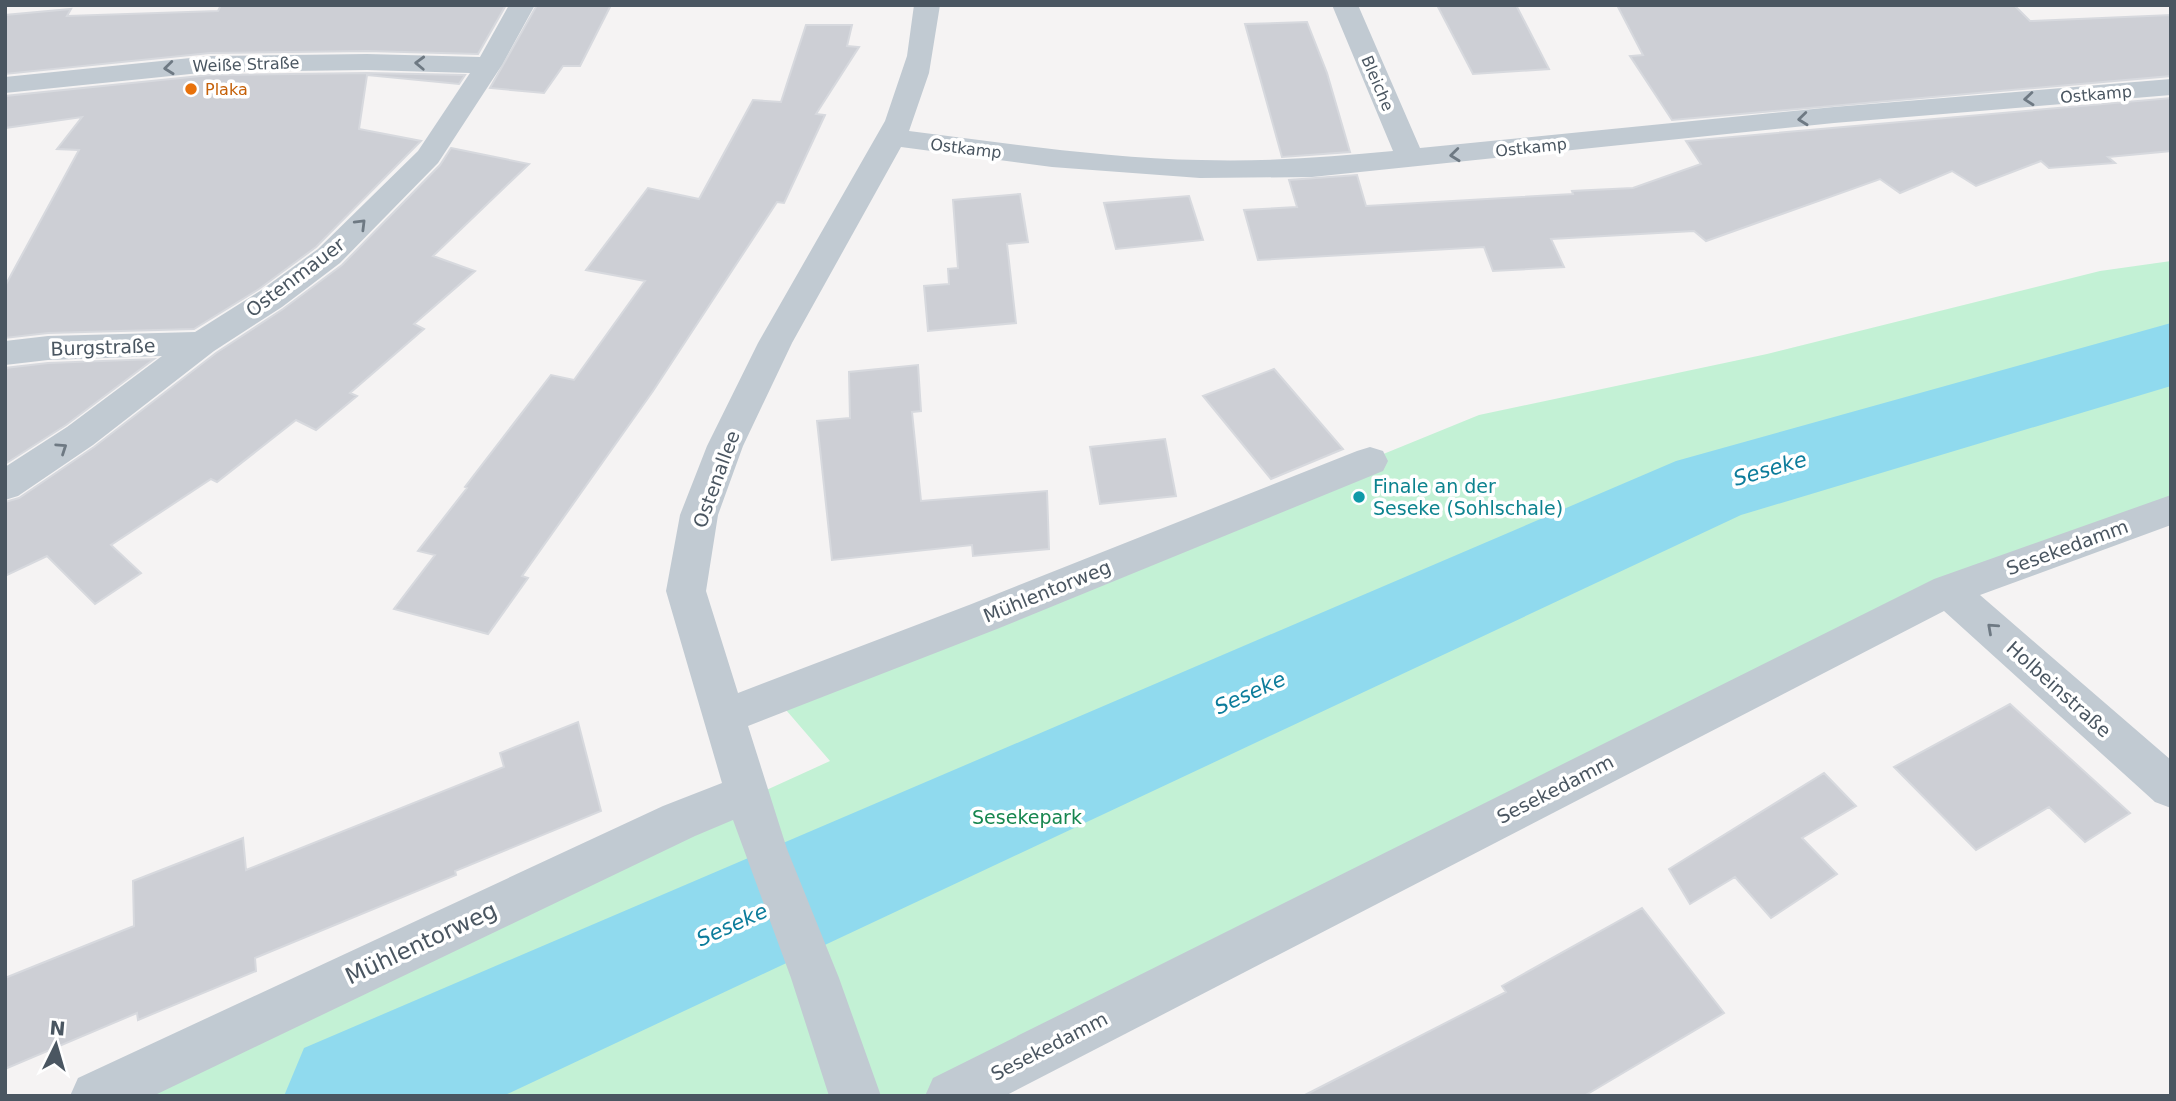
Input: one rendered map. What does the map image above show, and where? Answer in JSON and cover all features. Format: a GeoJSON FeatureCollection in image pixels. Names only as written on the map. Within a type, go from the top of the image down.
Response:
{"type":"FeatureCollection","features":[{"type":"Feature","properties":{"kind":"street","name":"Ostenmauer"},"geometry":{"type":"LineString","coordinates":[[5,486],[80,436],[202,343],[271,299],[329,256],[428,157],[489,65],[522,5]]}},
{"type":"Feature","properties":{"kind":"street","name":"Ostenallee"},"geometry":{"type":"LineString","coordinates":[[855,1096],[815,978],[764,849],[686,592],[699,515],[725,446],[775,343],[892,138],[906,108],[925,37],[927,5]]}},
{"type":"Feature","properties":{"kind":"street","name":"Bleiche"},"geometry":{"type":"LineString","coordinates":[[1345,5],[1411,160]]}},
{"type":"Feature","properties":{"kind":"street","name":"Weiße Straße"},"geometry":{"type":"LineString","coordinates":[[5,85],[210,64],[367,62],[489,65]]}},
{"type":"Feature","properties":{"kind":"street","name":"Ostkamp"},"geometry":{"type":"LineString","coordinates":[[892,138],[1052,158],[1200,169],[1312,168],[1834,116],[2171,87]]}},
{"type":"Feature","properties":{"kind":"street","name":"Burgstraße"},"geometry":{"type":"LineString","coordinates":[[5,353],[48,348],[202,343]]}},
{"type":"Feature","properties":{"kind":"street","name":"Mühlentorweg"},"geometry":{"type":"LineString","coordinates":[[723,717],[983,617],[1370,461]]}},
{"type":"Feature","properties":{"kind":"street","name":"Sesekedamm"},"geometry":{"type":"LineString","coordinates":[[951,1096],[1948,590],[2171,510]]}},
{"type":"Feature","properties":{"kind":"street","name":"Holbeinstraße"},"geometry":{"type":"LineString","coordinates":[[1948,590],[2171,788]]}},
{"type":"Feature","properties":{"kind":"street","name":"Mühlentorweg"},"geometry":{"type":"LineString","coordinates":[[96,1096],[679,821],[748,793]]}},
{"type":"Feature","properties":{"kind":"green space","name":"Sesekepark"},"geometry":{"type":"Polygon","coordinates":[[[2171,261],[2171,501],[935,1096],[96,1096],[830,761],[774,696],[1018,603],[1479,415],[1767,354],[2100,271],[2171,261]]]}},
{"type":"Feature","properties":{"kind":"building"},"geometry":{"type":"Polygon","coordinates":[[[221,5],[506,5],[478,54],[367,51],[210,53],[5,74],[5,15],[71,9],[67,16],[218,11],[221,5]]]}},
{"type":"Feature","properties":{"kind":"building"},"geometry":{"type":"Polygon","coordinates":[[[537,5],[611,5],[580,66],[563,66],[544,93],[490,88],[537,5]]]}},
{"type":"Feature","properties":{"kind":"building"},"geometry":{"type":"Polygon","coordinates":[[[1437,5],[1516,5],[1549,69],[1473,74],[1437,5]]]}},
{"type":"Feature","properties":{"kind":"building"},"geometry":{"type":"Polygon","coordinates":[[[1617,5],[2014,5],[2030,21],[2171,15],[2171,76],[1672,120],[1630,56],[1643,55],[1617,5]]]}},
{"type":"Feature","properties":{"kind":"building"},"geometry":{"type":"Polygon","coordinates":[[[1307,22],[1327,73],[1350,152],[1282,157],[1245,24],[1307,22]]]}},
{"type":"Feature","properties":{"kind":"building"},"geometry":{"type":"Polygon","coordinates":[[[806,25],[852,25],[847,46],[859,47],[816,114],[825,115],[784,203],[777,202],[653,391],[522,576],[528,578],[488,634],[394,609],[435,555],[418,551],[467,488],[465,487],[551,375],[574,380],[645,281],[586,270],[648,188],[699,199],[753,100],[781,102],[806,25]]]}},
{"type":"Feature","properties":{"kind":"building"},"geometry":{"type":"Polygon","coordinates":[[[367,73],[465,75],[459,84],[367,75],[359,129],[421,141],[316,247],[259,289],[194,329],[48,333],[5,338],[5,286],[79,150],[57,149],[82,117],[5,128],[5,96],[210,75],[367,73]]]}},
{"type":"Feature","properties":{"kind":"building"},"geometry":{"type":"Polygon","coordinates":[[[2171,98],[2171,151],[2108,157],[2115,163],[2049,168],[2041,161],[1976,186],[1952,171],[1900,193],[1880,179],[1706,241],[1694,231],[1551,239],[1564,267],[1493,271],[1484,247],[1258,260],[1244,210],[1297,207],[1289,180],[1357,175],[1366,206],[1633,188],[1701,164],[1686,141],[2171,98]]]}},
{"type":"Feature","properties":{"kind":"building"},"geometry":{"type":"Polygon","coordinates":[[[451,148],[529,164],[433,256],[475,271],[414,324],[424,329],[350,393],[357,396],[316,430],[296,420],[217,482],[211,479],[111,545],[141,573],[95,604],[47,556],[5,576],[5,502],[19,498],[94,447],[216,353],[283,309],[342,265],[440,165],[451,148]]]}},
{"type":"Feature","properties":{"kind":"building"},"geometry":{"type":"Polygon","coordinates":[[[1020,194],[1028,242],[1007,244],[1016,323],[928,331],[924,286],[949,284],[948,269],[958,268],[953,200],[1020,194]]]}},
{"type":"Feature","properties":{"kind":"building"},"geometry":{"type":"Polygon","coordinates":[[[1189,196],[1203,240],[1116,249],[1104,203],[1189,196]]]}},
{"type":"Feature","properties":{"kind":"building"},"geometry":{"type":"Polygon","coordinates":[[[154,359],[66,425],[5,464],[5,368],[48,363],[154,359]]]}},
{"type":"Feature","properties":{"kind":"building"},"geometry":{"type":"Polygon","coordinates":[[[918,365],[921,411],[912,412],[921,501],[1047,491],[1049,549],[973,556],[972,545],[832,560],[817,421],[850,418],[849,372],[918,365]]]}},
{"type":"Feature","properties":{"kind":"building"},"geometry":{"type":"Polygon","coordinates":[[[1274,369],[1343,449],[1271,479],[1203,396],[1274,369]]]}},
{"type":"Feature","properties":{"kind":"building"},"geometry":{"type":"Polygon","coordinates":[[[1165,439],[1176,496],[1100,504],[1090,447],[1165,439]]]}},
{"type":"Feature","properties":{"kind":"building"},"geometry":{"type":"Polygon","coordinates":[[[2010,704],[2130,813],[2085,842],[2049,807],[1976,850],[1894,767],[2010,704]]]}},
{"type":"Feature","properties":{"kind":"building"},"geometry":{"type":"Polygon","coordinates":[[[578,722],[601,811],[455,871],[456,875],[255,958],[256,971],[138,1020],[137,1013],[5,1069],[5,978],[134,926],[133,881],[243,838],[246,870],[504,767],[500,753],[578,722]]]}},
{"type":"Feature","properties":{"kind":"building"},"geometry":{"type":"Polygon","coordinates":[[[1824,773],[1856,806],[1802,838],[1837,874],[1771,918],[1735,877],[1690,904],[1669,869],[1824,773]]]}},
{"type":"Feature","properties":{"kind":"building"},"geometry":{"type":"Polygon","coordinates":[[[1642,908],[1724,1013],[1584,1096],[1303,1096],[1506,992],[1502,986],[1642,908]]]}},
{"type":"Feature","properties":{"kind":"waterway","name":"Seseke"},"geometry":{"type":"LineString","coordinates":[[352,1096],[1710,487],[2171,354]]}},
{"type":"Feature","properties":{"kind":"place","name":"Plaka"},"geometry":{"type":"Point","coordinates":[191,89]}},
{"type":"Feature","properties":{"kind":"place","name":"Finale an der Seseke (Sohlschale)"},"geometry":{"type":"Point","coordinates":[1359,497]}}]}
